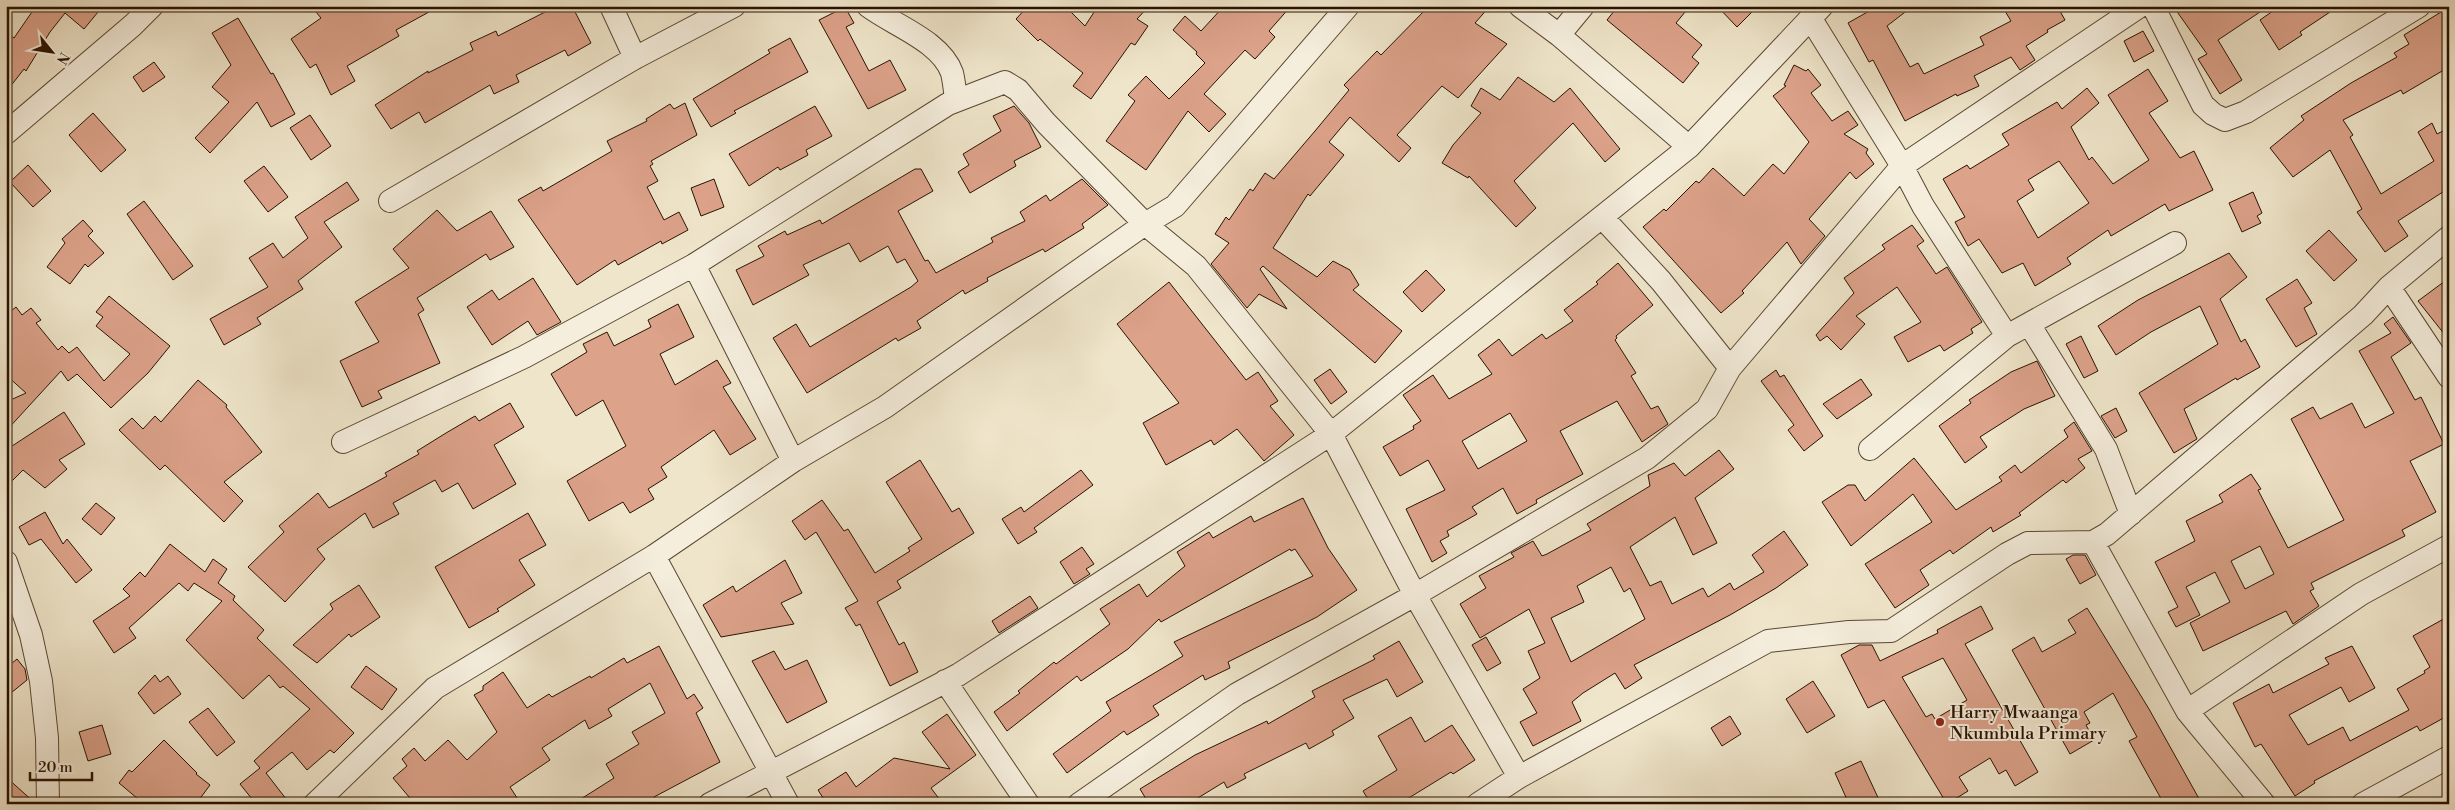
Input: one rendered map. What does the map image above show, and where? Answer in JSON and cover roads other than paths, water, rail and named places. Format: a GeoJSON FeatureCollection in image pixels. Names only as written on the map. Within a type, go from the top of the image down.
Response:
{"type":"FeatureCollection","features":[{"type":"Feature","properties":{"kind":"street"},"geometry":{"type":"LineString","coordinates":[[6,133],[133,25],[152,6]]}},
{"type":"Feature","properties":{"kind":"street"},"geometry":{"type":"LineString","coordinates":[[611,6],[635,58]]}},
{"type":"Feature","properties":{"kind":"street"},"geometry":{"type":"LineString","coordinates":[[390,201],[635,58],[734,6]]}},
{"type":"Feature","properties":{"kind":"street"},"geometry":{"type":"LineString","coordinates":[[868,6],[883,18],[919,37],[939,54],[951,72],[956,100]]}},
{"type":"Feature","properties":{"kind":"street"},"geometry":{"type":"LineString","coordinates":[[316,804],[435,688],[654,556],[794,461],[885,407],[1145,224],[1175,206],[1348,6]]}},
{"type":"Feature","properties":{"kind":"street"},"geometry":{"type":"LineString","coordinates":[[1520,6],[1559,35],[1689,146]]}},
{"type":"Feature","properties":{"kind":"street"},"geometry":{"type":"LineString","coordinates":[[1559,35],[1583,6]]}},
{"type":"Feature","properties":{"kind":"street"},"geometry":{"type":"LineString","coordinates":[[1079,804],[1237,694],[1415,595],[1647,458],[1707,408],[1730,368],[1902,166],[2140,6]]}},
{"type":"Feature","properties":{"kind":"street"},"geometry":{"type":"LineString","coordinates":[[2153,6],[2203,106],[2225,120],[2246,112],[2419,6]]}},
{"type":"Feature","properties":{"kind":"street"},"geometry":{"type":"LineString","coordinates":[[710,804],[945,681],[1331,434],[1689,146],[1816,13],[1923,206],[2007,336]]}},
{"type":"Feature","properties":{"kind":"street"},"geometry":{"type":"LineString","coordinates":[[343,442],[524,357],[694,264],[956,100],[1005,82],[1018,90],[1046,123],[1145,224],[1196,266],[1331,434],[1415,595],[1520,777]]}},
{"type":"Feature","properties":{"kind":"street"},"geometry":{"type":"LineString","coordinates":[[1602,217],[1661,281],[1730,368]]}},
{"type":"Feature","properties":{"kind":"street"},"geometry":{"type":"LineString","coordinates":[[1478,804],[1520,777],[1768,641],[1849,632],[1891,631],[2006,554],[2028,543],[2093,542],[2107,534],[2364,315],[2390,287],[2449,237]]}},
{"type":"Feature","properties":{"kind":"street"},"geometry":{"type":"LineString","coordinates":[[1870,450],[2007,336],[2175,243]]}},
{"type":"Feature","properties":{"kind":"street"},"geometry":{"type":"LineString","coordinates":[[694,264],[794,461]]}},
{"type":"Feature","properties":{"kind":"street"},"geometry":{"type":"LineString","coordinates":[[2390,287],[2449,377]]}},
{"type":"Feature","properties":{"kind":"street"},"geometry":{"type":"LineString","coordinates":[[2029,324],[2106,449],[2131,514]]}},
{"type":"Feature","properties":{"kind":"street"},"geometry":{"type":"LineString","coordinates":[[2093,542],[2187,711],[2264,804]]}},
{"type":"Feature","properties":{"kind":"street"},"geometry":{"type":"LineString","coordinates":[[2187,711],[2362,594],[2449,546]]}},
{"type":"Feature","properties":{"kind":"street"},"geometry":{"type":"LineString","coordinates":[[654,556],[788,804]]}},
{"type":"Feature","properties":{"kind":"street"},"geometry":{"type":"LineString","coordinates":[[6,562],[31,636],[41,681],[47,738],[48,804]]}},
{"type":"Feature","properties":{"kind":"street"},"geometry":{"type":"LineString","coordinates":[[945,681],[1028,804]]}},
{"type":"Feature","properties":{"kind":"street"},"geometry":{"type":"LineString","coordinates":[[2363,804],[2449,757]]}},
{"type":"Feature","properties":{"kind":"place","name":"Harry Mwaanga Nkumbula Primary"},"geometry":{"type":"Point","coordinates":[1940,722]}}]}
